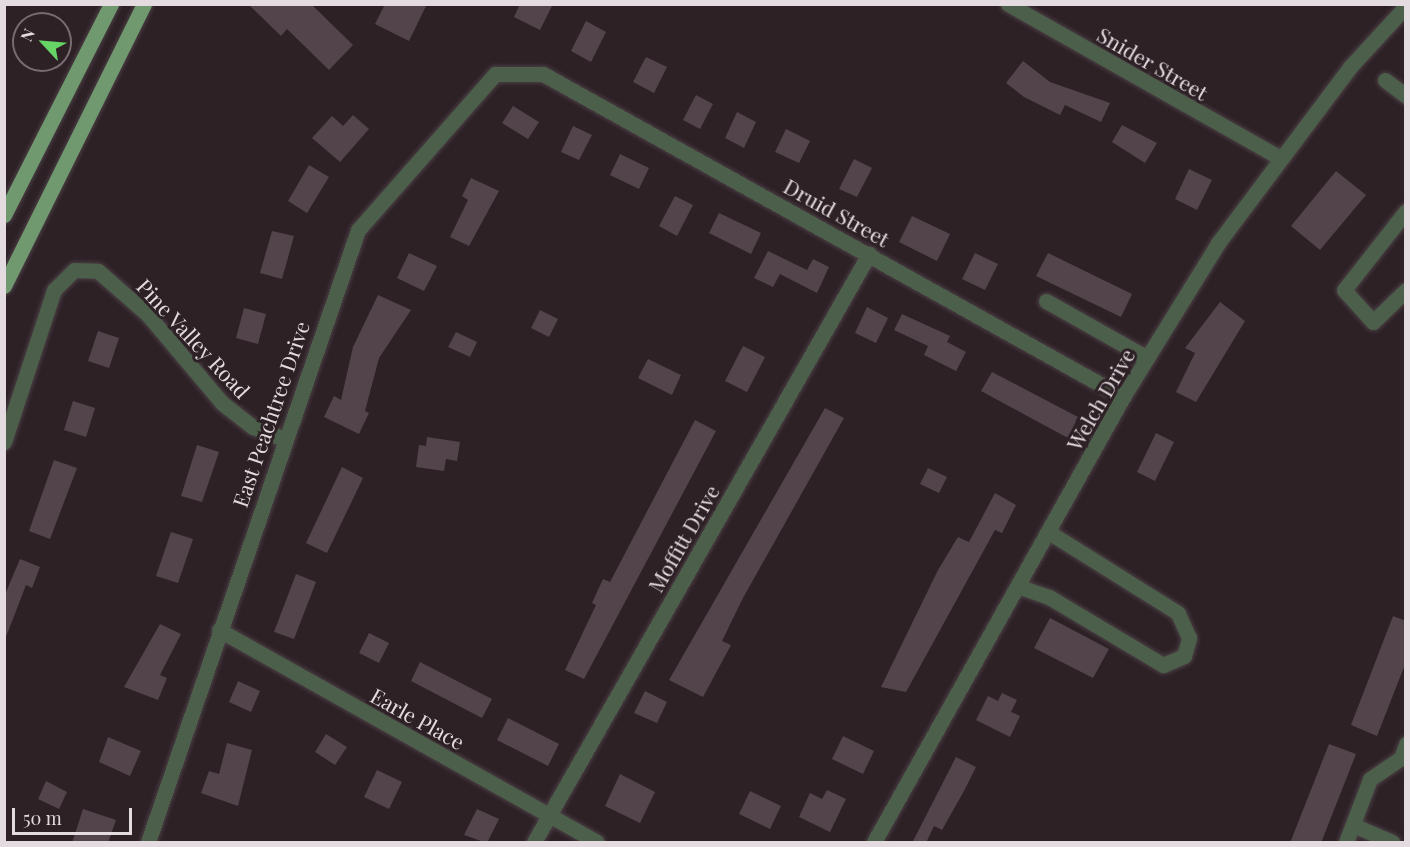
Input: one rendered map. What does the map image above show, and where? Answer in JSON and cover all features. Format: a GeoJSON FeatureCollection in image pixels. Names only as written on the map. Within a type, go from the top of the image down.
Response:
{"type":"FeatureCollection","features":[{"type":"Feature","properties":{"kind":"main road"},"geometry":{"type":"LineString","coordinates":[[4,215],[111,4]]}},
{"type":"Feature","properties":{"kind":"main road"},"geometry":{"type":"LineString","coordinates":[[4,286],[144,4]]}},
{"type":"Feature","properties":{"kind":"street","name":"Snider Street"},"geometry":{"type":"LineString","coordinates":[[1008,4],[1025,8],[1278,157]]}},
{"type":"Feature","properties":{"kind":"street","name":"Welch Drive"},"geometry":{"type":"LineString","coordinates":[[874,843],[1147,358],[1278,157],[1406,6]]}},
{"type":"Feature","properties":{"kind":"street","name":"Druid Street"},"geometry":{"type":"LineString","coordinates":[[529,70],[869,254],[1123,397]]}},
{"type":"Feature","properties":{"kind":"street","name":"East Peachtree Drive"},"geometry":{"type":"LineString","coordinates":[[148,843],[284,439],[358,230],[495,74],[529,70]]}},
{"type":"Feature","properties":{"kind":"street"},"geometry":{"type":"LineString","coordinates":[[1385,80],[1406,96]]}},
{"type":"Feature","properties":{"kind":"street"},"geometry":{"type":"LineString","coordinates":[[1406,211],[1344,290],[1373,322],[1406,290]]}},
{"type":"Feature","properties":{"kind":"street","name":"Moffitt Drive"},"geometry":{"type":"LineString","coordinates":[[534,843],[869,254]]}},
{"type":"Feature","properties":{"kind":"street","name":"Pine Valley Road"},"geometry":{"type":"LineString","coordinates":[[4,442],[54,290],[74,270],[105,277],[148,315],[222,403],[253,427],[284,439]]}},
{"type":"Feature","properties":{"kind":"street"},"geometry":{"type":"LineString","coordinates":[[1046,301],[1147,358]]}},
{"type":"Feature","properties":{"kind":"street"},"geometry":{"type":"LineString","coordinates":[[1020,587],[1049,597],[1163,665],[1184,656],[1189,638],[1178,613],[1050,533]]}},
{"type":"Feature","properties":{"kind":"street","name":"Earle Place"},"geometry":{"type":"LineString","coordinates":[[219,630],[597,843]]}},
{"type":"Feature","properties":{"kind":"street"},"geometry":{"type":"LineString","coordinates":[[1346,843],[1370,779],[1401,758],[1406,744]]}},
{"type":"Feature","properties":{"kind":"street"},"geometry":{"type":"LineString","coordinates":[[1353,825],[1392,843]]}},
{"type":"Feature","properties":{"kind":"building"},"geometry":{"type":"Polygon","coordinates":[[[248,4],[311,4],[353,45],[329,70],[287,29],[281,36],[248,4]]]}},
{"type":"Feature","properties":{"kind":"building"},"geometry":{"type":"Polygon","coordinates":[[[385,4],[427,4],[409,41],[375,24],[385,4]]]}},
{"type":"Feature","properties":{"kind":"building"},"geometry":{"type":"Polygon","coordinates":[[[520,4],[553,4],[540,30],[514,17],[520,4]]]}},
{"type":"Feature","properties":{"kind":"building"},"geometry":{"type":"Polygon","coordinates":[[[586,21],[606,32],[591,62],[571,51],[586,21]]]}},
{"type":"Feature","properties":{"kind":"building"},"geometry":{"type":"Polygon","coordinates":[[[646,57],[667,67],[654,93],[633,82],[646,57]]]}},
{"type":"Feature","properties":{"kind":"building"},"geometry":{"type":"Polygon","coordinates":[[[1023,61],[1050,82],[1110,103],[1101,122],[1065,105],[1060,115],[1024,97],[1006,83],[1023,61]]]}},
{"type":"Feature","properties":{"kind":"building"},"geometry":{"type":"Polygon","coordinates":[[[696,95],[713,104],[700,129],[683,120],[696,95]]]}},
{"type":"Feature","properties":{"kind":"building"},"geometry":{"type":"Polygon","coordinates":[[[513,106],[539,122],[528,139],[502,123],[513,106]]]}},
{"type":"Feature","properties":{"kind":"building"},"geometry":{"type":"Polygon","coordinates":[[[737,112],[756,122],[744,148],[725,138],[737,112]]]}},
{"type":"Feature","properties":{"kind":"building"},"geometry":{"type":"Polygon","coordinates":[[[353,115],[369,129],[340,162],[312,138],[332,116],[343,126],[353,115]]]}},
{"type":"Feature","properties":{"kind":"building"},"geometry":{"type":"Polygon","coordinates":[[[1122,125],[1157,143],[1145,163],[1112,142],[1122,125]]]}},
{"type":"Feature","properties":{"kind":"building"},"geometry":{"type":"Polygon","coordinates":[[[573,126],[592,135],[579,160],[561,152],[573,126]]]}},
{"type":"Feature","properties":{"kind":"building"},"geometry":{"type":"Polygon","coordinates":[[[786,129],[810,141],[799,163],[775,152],[786,129]]]}},
{"type":"Feature","properties":{"kind":"building"},"geometry":{"type":"Polygon","coordinates":[[[620,154],[649,168],[639,189],[610,175],[620,154]]]}},
{"type":"Feature","properties":{"kind":"building"},"geometry":{"type":"Polygon","coordinates":[[[854,159],[872,168],[857,197],[839,189],[854,159]]]}},
{"type":"Feature","properties":{"kind":"building"},"geometry":{"type":"Polygon","coordinates":[[[309,165],[329,177],[307,213],[288,201],[309,165]]]}},
{"type":"Feature","properties":{"kind":"building"},"geometry":{"type":"Polygon","coordinates":[[[1189,169],[1212,180],[1197,210],[1175,199],[1189,169]]]}},
{"type":"Feature","properties":{"kind":"building"},"geometry":{"type":"Polygon","coordinates":[[[1336,171],[1366,195],[1320,250],[1291,226],[1336,171]]]}},
{"type":"Feature","properties":{"kind":"building"},"geometry":{"type":"Polygon","coordinates":[[[471,178],[499,191],[469,246],[450,237],[468,200],[462,196],[471,178]]]}},
{"type":"Feature","properties":{"kind":"building"},"geometry":{"type":"Polygon","coordinates":[[[675,196],[693,205],[677,236],[659,226],[675,196]]]}},
{"type":"Feature","properties":{"kind":"building"},"geometry":{"type":"Polygon","coordinates":[[[719,213],[761,233],[751,254],[709,233],[719,213]]]}},
{"type":"Feature","properties":{"kind":"building"},"geometry":{"type":"Polygon","coordinates":[[[912,216],[950,234],[937,261],[899,242],[912,216]]]}},
{"type":"Feature","properties":{"kind":"building"},"geometry":{"type":"Polygon","coordinates":[[[272,231],[294,236],[282,279],[260,273],[272,231]]]}},
{"type":"Feature","properties":{"kind":"building"},"geometry":{"type":"Polygon","coordinates":[[[768,251],[807,270],[813,259],[829,267],[817,293],[780,274],[773,287],[754,278],[768,251]]]}},
{"type":"Feature","properties":{"kind":"building"},"geometry":{"type":"Polygon","coordinates":[[[409,253],[437,266],[424,291],[397,278],[409,253]]]}},
{"type":"Feature","properties":{"kind":"building"},"geometry":{"type":"Polygon","coordinates":[[[975,253],[998,264],[985,290],[962,279],[975,253]]]}},
{"type":"Feature","properties":{"kind":"building"},"geometry":{"type":"Polygon","coordinates":[[[1048,253],[1132,294],[1121,317],[1036,276],[1048,253]]]}},
{"type":"Feature","properties":{"kind":"building"},"geometry":{"type":"Polygon","coordinates":[[[378,295],[411,310],[379,358],[365,411],[369,413],[359,434],[324,417],[334,396],[341,400],[353,347],[378,295]]]}},
{"type":"Feature","properties":{"kind":"building"},"geometry":{"type":"Polygon","coordinates":[[[1220,302],[1245,321],[1196,402],[1176,392],[1195,353],[1185,348],[1220,302]]]}},
{"type":"Feature","properties":{"kind":"building"},"geometry":{"type":"Polygon","coordinates":[[[867,307],[888,318],[876,343],[855,333],[867,307]]]}},
{"type":"Feature","properties":{"kind":"building"},"geometry":{"type":"Polygon","coordinates":[[[244,308],[266,314],[258,344],[236,338],[244,308]]]}},
{"type":"Feature","properties":{"kind":"building"},"geometry":{"type":"Polygon","coordinates":[[[540,310],[558,319],[549,337],[531,328],[540,310]]]}},
{"type":"Feature","properties":{"kind":"building"},"geometry":{"type":"Polygon","coordinates":[[[902,314],[950,336],[947,342],[966,352],[956,371],[924,355],[928,346],[894,330],[902,314]]]}},
{"type":"Feature","properties":{"kind":"building"},"geometry":{"type":"Polygon","coordinates":[[[98,331],[119,338],[109,368],[88,361],[98,331]]]}},
{"type":"Feature","properties":{"kind":"building"},"geometry":{"type":"Polygon","coordinates":[[[456,332],[477,342],[470,357],[448,347],[456,332]]]}},
{"type":"Feature","properties":{"kind":"building"},"geometry":{"type":"Polygon","coordinates":[[[743,346],[765,357],[747,392],[725,381],[743,346]]]}},
{"type":"Feature","properties":{"kind":"building"},"geometry":{"type":"Polygon","coordinates":[[[648,359],[681,375],[672,395],[638,378],[648,359]]]}},
{"type":"Feature","properties":{"kind":"building"},"geometry":{"type":"Polygon","coordinates":[[[992,372],[1078,417],[1068,438],[981,391],[992,372]]]}},
{"type":"Feature","properties":{"kind":"building"},"geometry":{"type":"Polygon","coordinates":[[[73,401],[95,408],[86,437],[64,430],[73,401]]]}},
{"type":"Feature","properties":{"kind":"building"},"geometry":{"type":"Polygon","coordinates":[[[825,408],[844,418],[743,598],[722,641],[731,645],[703,697],[669,680],[825,408]]]}},
{"type":"Feature","properties":{"kind":"building"},"geometry":{"type":"Polygon","coordinates":[[[695,420],[716,431],[584,679],[565,670],[596,605],[592,603],[603,579],[610,582],[695,420]]]}},
{"type":"Feature","properties":{"kind":"building"},"geometry":{"type":"Polygon","coordinates":[[[1156,433],[1174,442],[1155,481],[1137,472],[1156,433]]]}},
{"type":"Feature","properties":{"kind":"building"},"geometry":{"type":"Polygon","coordinates":[[[427,437],[460,442],[457,461],[446,459],[444,471],[416,467],[419,445],[426,446],[427,437]]]}},
{"type":"Feature","properties":{"kind":"building"},"geometry":{"type":"Polygon","coordinates":[[[197,445],[219,452],[202,502],[181,496],[197,445]]]}},
{"type":"Feature","properties":{"kind":"building"},"geometry":{"type":"Polygon","coordinates":[[[54,460],[77,468],[50,539],[29,531],[54,460]]]}},
{"type":"Feature","properties":{"kind":"building"},"geometry":{"type":"Polygon","coordinates":[[[342,467],[363,478],[327,553],[306,543],[342,467]]]}},
{"type":"Feature","properties":{"kind":"building"},"geometry":{"type":"Polygon","coordinates":[[[928,468],[947,477],[939,493],[920,484],[928,468]]]}},
{"type":"Feature","properties":{"kind":"building"},"geometry":{"type":"Polygon","coordinates":[[[995,493],[1016,505],[1002,533],[995,530],[906,692],[881,687],[938,570],[958,537],[969,542],[995,493]]]}},
{"type":"Feature","properties":{"kind":"building"},"geometry":{"type":"Polygon","coordinates":[[[171,532],[193,539],[178,583],[156,576],[171,532]]]}},
{"type":"Feature","properties":{"kind":"building"},"geometry":{"type":"Polygon","coordinates":[[[20,559],[40,567],[32,588],[26,585],[4,642],[4,597],[20,559]]]}},
{"type":"Feature","properties":{"kind":"building"},"geometry":{"type":"Polygon","coordinates":[[[296,574],[316,582],[294,639],[274,632],[296,574]]]}},
{"type":"Feature","properties":{"kind":"building"},"geometry":{"type":"Polygon","coordinates":[[[1393,616],[1406,621],[1406,662],[1377,736],[1351,725],[1393,616]]]}},
{"type":"Feature","properties":{"kind":"building"},"geometry":{"type":"Polygon","coordinates":[[[1050,618],[1109,649],[1093,678],[1034,648],[1050,618]]]}},
{"type":"Feature","properties":{"kind":"building"},"geometry":{"type":"Polygon","coordinates":[[[160,624],[181,634],[160,675],[167,678],[158,700],[124,687],[160,624]]]}},
{"type":"Feature","properties":{"kind":"building"},"geometry":{"type":"Polygon","coordinates":[[[369,633],[389,643],[379,663],[359,653],[369,633]]]}},
{"type":"Feature","properties":{"kind":"building"},"geometry":{"type":"Polygon","coordinates":[[[420,662],[492,699],[482,718],[411,681],[420,662]]]}},
{"type":"Feature","properties":{"kind":"building"},"geometry":{"type":"Polygon","coordinates":[[[238,681],[260,691],[251,712],[229,702],[238,681]]]}},
{"type":"Feature","properties":{"kind":"building"},"geometry":{"type":"Polygon","coordinates":[[[645,691],[667,702],[657,723],[634,713],[645,691]]]}},
{"type":"Feature","properties":{"kind":"building"},"geometry":{"type":"Polygon","coordinates":[[[1002,693],[1017,700],[1011,712],[1020,716],[1010,737],[976,720],[988,696],[998,701],[1002,693]]]}},
{"type":"Feature","properties":{"kind":"building"},"geometry":{"type":"Polygon","coordinates":[[[508,718],[559,744],[548,766],[497,740],[508,718]]]}},
{"type":"Feature","properties":{"kind":"building"},"geometry":{"type":"Polygon","coordinates":[[[326,734],[347,747],[335,765],[315,752],[326,734]]]}},
{"type":"Feature","properties":{"kind":"building"},"geometry":{"type":"Polygon","coordinates":[[[843,736],[874,751],[863,774],[832,759],[843,736]]]}},
{"type":"Feature","properties":{"kind":"building"},"geometry":{"type":"Polygon","coordinates":[[[108,737],[141,751],[130,776],[99,762],[108,737]]]}},
{"type":"Feature","properties":{"kind":"building"},"geometry":{"type":"Polygon","coordinates":[[[227,743],[252,750],[238,806],[201,793],[209,771],[219,774],[227,743]]]}},
{"type":"Feature","properties":{"kind":"building"},"geometry":{"type":"Polygon","coordinates":[[[1329,744],[1356,754],[1321,843],[1290,843],[1329,744]]]}},
{"type":"Feature","properties":{"kind":"building"},"geometry":{"type":"Polygon","coordinates":[[[956,757],[976,767],[964,791],[942,830],[934,826],[926,843],[912,843],[956,757]]]}},
{"type":"Feature","properties":{"kind":"building"},"geometry":{"type":"Polygon","coordinates":[[[377,770],[402,782],[389,809],[364,797],[377,770]]]}},
{"type":"Feature","properties":{"kind":"building"},"geometry":{"type":"Polygon","coordinates":[[[620,774],[655,792],[640,823],[605,806],[620,774]]]}},
{"type":"Feature","properties":{"kind":"building"},"geometry":{"type":"Polygon","coordinates":[[[46,781],[67,792],[59,809],[38,799],[46,781]]]}},
{"type":"Feature","properties":{"kind":"building"},"geometry":{"type":"Polygon","coordinates":[[[827,790],[846,799],[830,832],[799,817],[810,793],[822,799],[827,790]]]}},
{"type":"Feature","properties":{"kind":"building"},"geometry":{"type":"Polygon","coordinates":[[[750,791],[781,806],[770,829],[739,814],[750,791]]]}},
{"type":"Feature","properties":{"kind":"building"},"geometry":{"type":"Polygon","coordinates":[[[83,809],[116,820],[108,843],[72,843],[83,809]]]}},
{"type":"Feature","properties":{"kind":"building"},"geometry":{"type":"Polygon","coordinates":[[[477,809],[499,819],[487,843],[464,835],[477,809]]]}}]}
